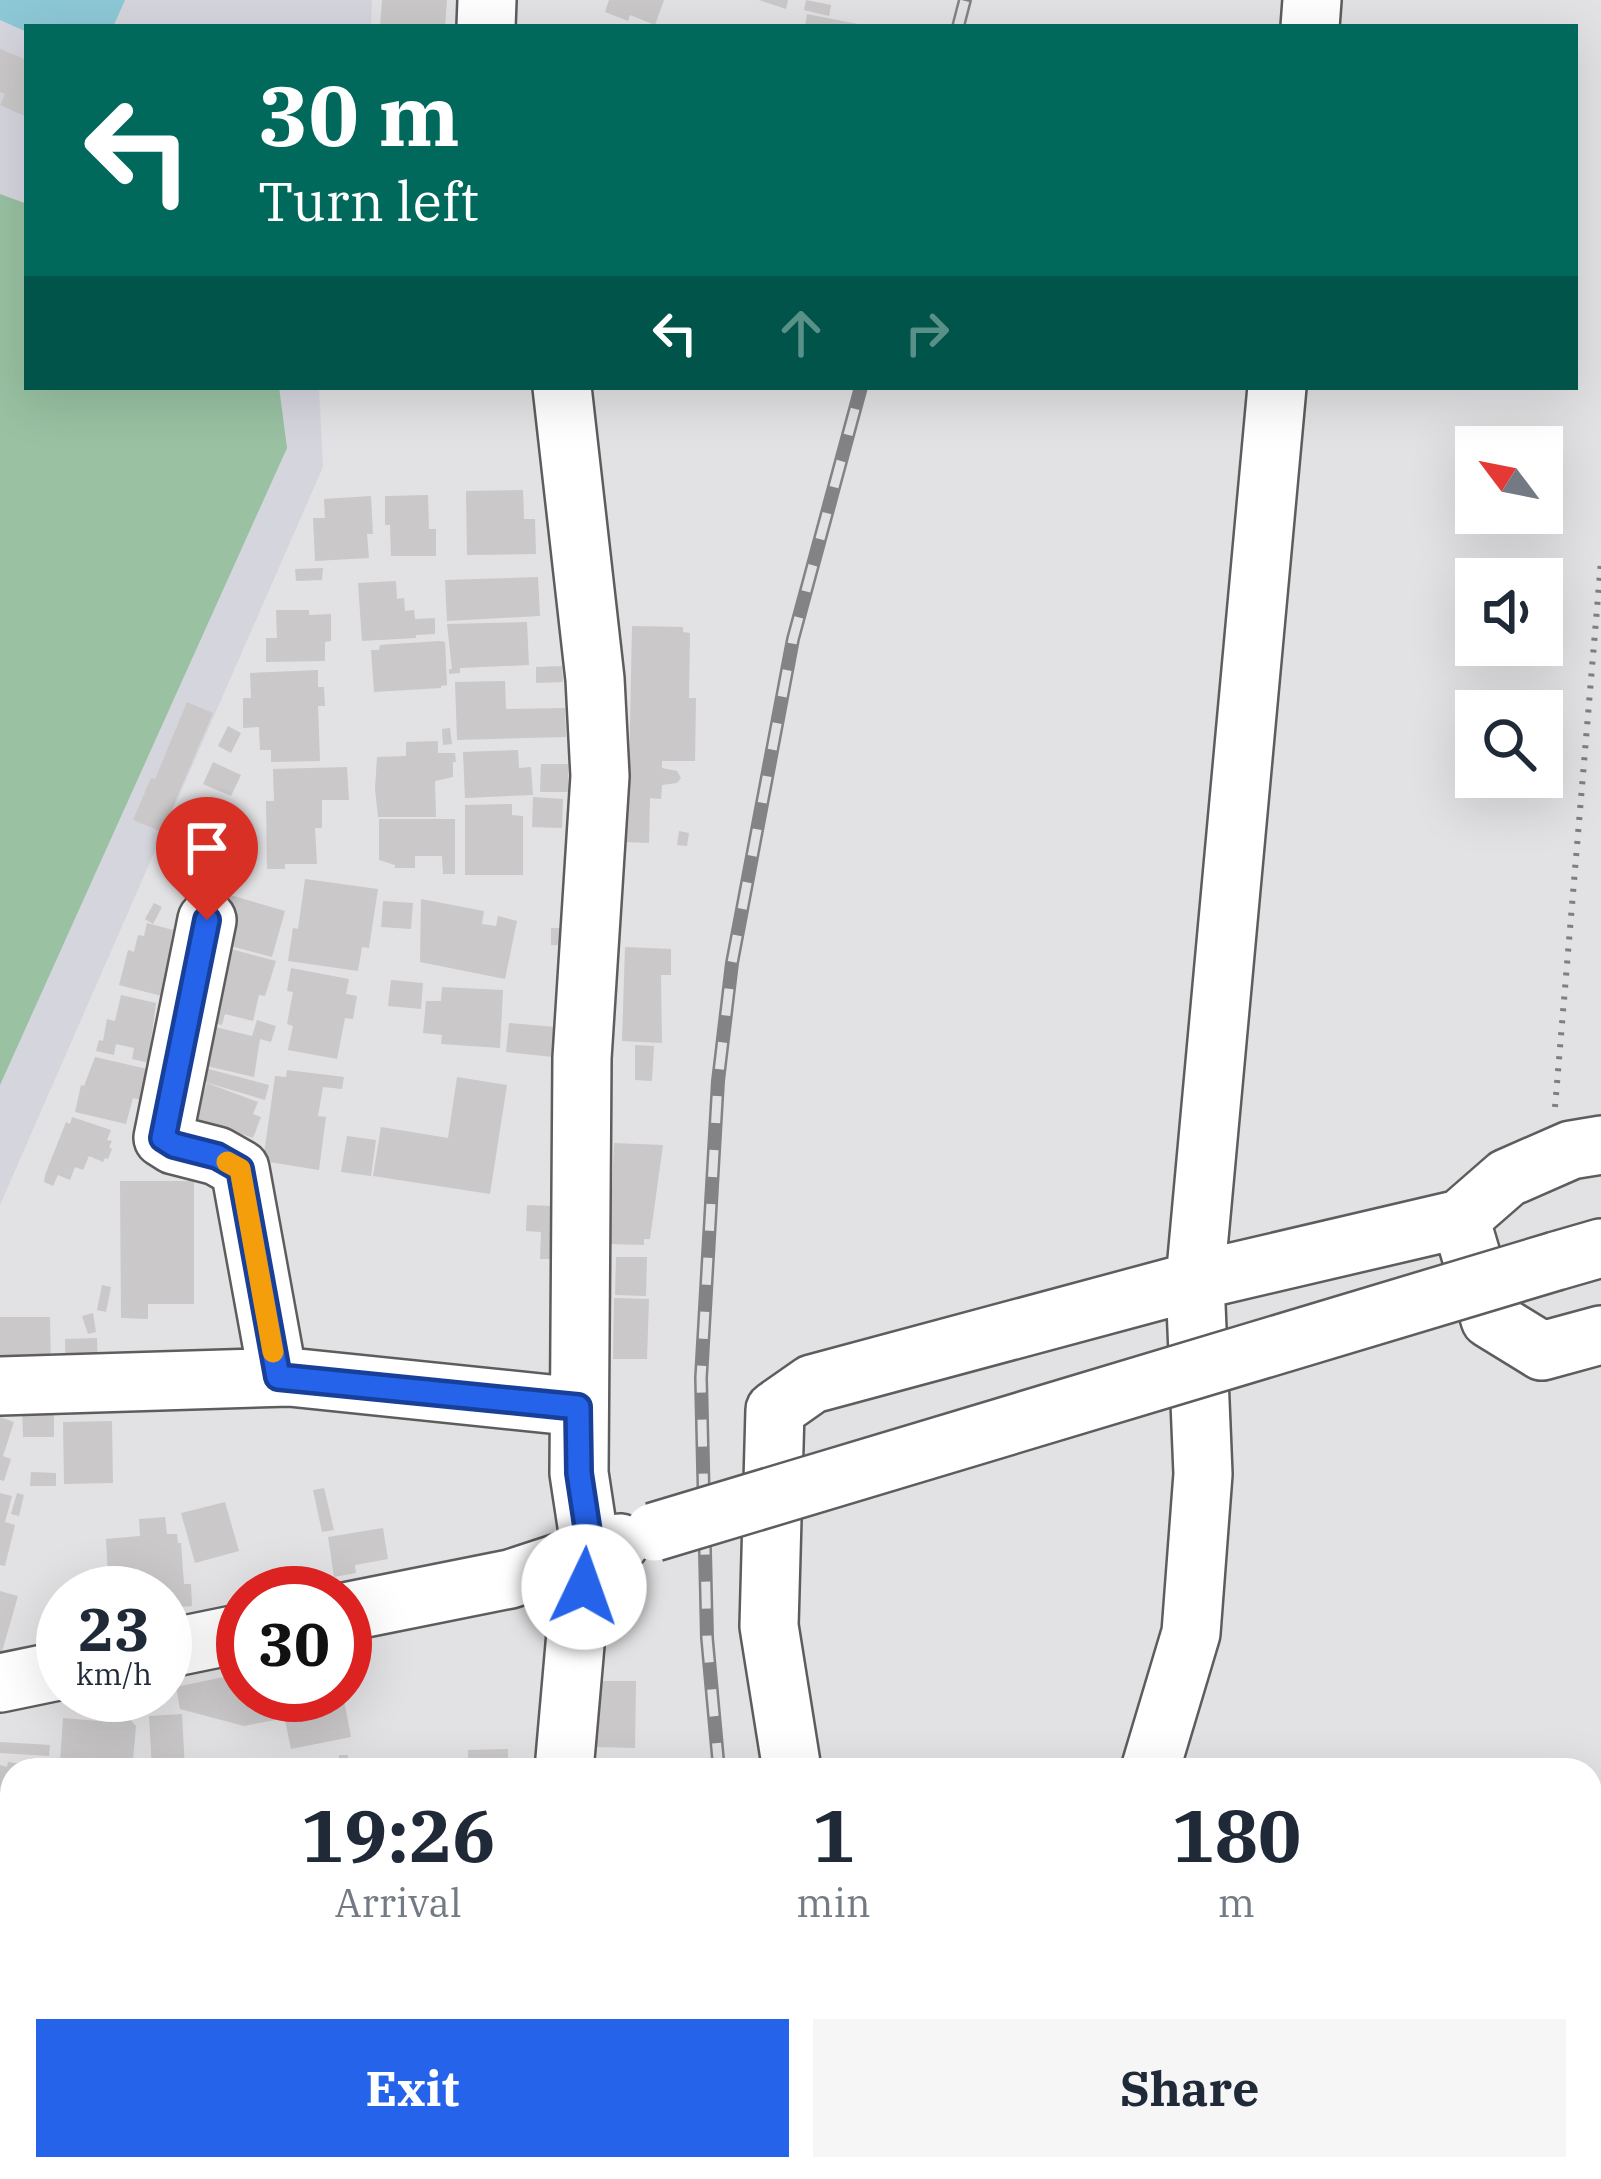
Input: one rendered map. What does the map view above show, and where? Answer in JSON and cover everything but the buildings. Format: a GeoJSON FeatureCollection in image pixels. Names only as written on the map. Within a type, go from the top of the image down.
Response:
{"type":"FeatureCollection","features":[{"type":"Feature","properties":{"kind":"street"},"geometry":{"type":"LineString","coordinates":[[562,390],[595,679],[600,776],[582,1058],[579,1473],[591,1552],[577,1622],[564,1758]]}},
{"type":"Feature","properties":{"kind":"street"},"geometry":{"type":"LineString","coordinates":[[1154,1758],[1191,1633],[1203,1474],[1196,1281],[1277,390]]}},
{"type":"Feature","properties":{"kind":"street"},"geometry":{"type":"LineString","coordinates":[[207,920],[163,1138],[240,1169],[278,1377]]}},
{"type":"Feature","properties":{"kind":"street"},"geometry":{"type":"LineString","coordinates":[[789,1758],[770,1626],[775,1410],[812,1384],[1196,1281],[1460,1219],[1507,1178],[1576,1152]]}},
{"type":"Feature","properties":{"kind":"street"},"geometry":{"type":"LineString","coordinates":[[1460,1219],[1490,1319],[1543,1351],[1601,1335]]}},
{"type":"Feature","properties":{"kind":"street"},"geometry":{"type":"LineString","coordinates":[[372,1607],[510,1579],[1579,1255]]}},
{"type":"Feature","properties":{"kind":"street"},"geometry":{"type":"LineString","coordinates":[[0,1386],[278,1377],[578,1407]]}},
{"type":"Feature","properties":{"kind":"street"},"geometry":{"type":"LineString","coordinates":[[0,1683],[36,1676]]}},
{"type":"Feature","properties":{"kind":"path"},"geometry":{"type":"LineString","coordinates":[[1576,1152],[1601,561]]}},
{"type":"Feature","properties":{"kind":"shaded area"},"geometry":{"type":"Polygon","coordinates":[[[0,0],[372,0],[371,24],[24,24],[24,390],[319,390],[323,467],[0,1205],[0,0]]]}},
{"type":"Feature","properties":{"kind":"green space"},"geometry":{"type":"Polygon","coordinates":[[[0,194],[24,203],[24,390],[279,390],[287,448],[0,1085],[0,194]]]}},
{"type":"Feature","properties":{"kind":"water"},"geometry":{"type":"Polygon","coordinates":[[[0,0],[125,0],[114,24],[24,24],[24,31],[0,20],[0,0]]]}},
{"type":"Feature","properties":{"kind":"railway"},"geometry":{"type":"LineString","coordinates":[[959,24],[965,0]]}},
{"type":"Feature","properties":{"kind":"railway"},"geometry":{"type":"LineString","coordinates":[[718,1758],[707,1638],[701,1378],[718,1081],[732,963],[793,639],[860,390]]}},
{"type":"Feature","properties":{"kind":"slow traffic"},"geometry":{"type":"LineString","coordinates":[[227,1162],[240,1169],[273,1352]]}},
{"type":"Feature","properties":{"kind":"route"},"geometry":{"type":"LineString","coordinates":[[207,920],[163,1138],[240,1169],[278,1377],[578,1407],[579,1473],[591,1552],[584,1587]]}}]}
